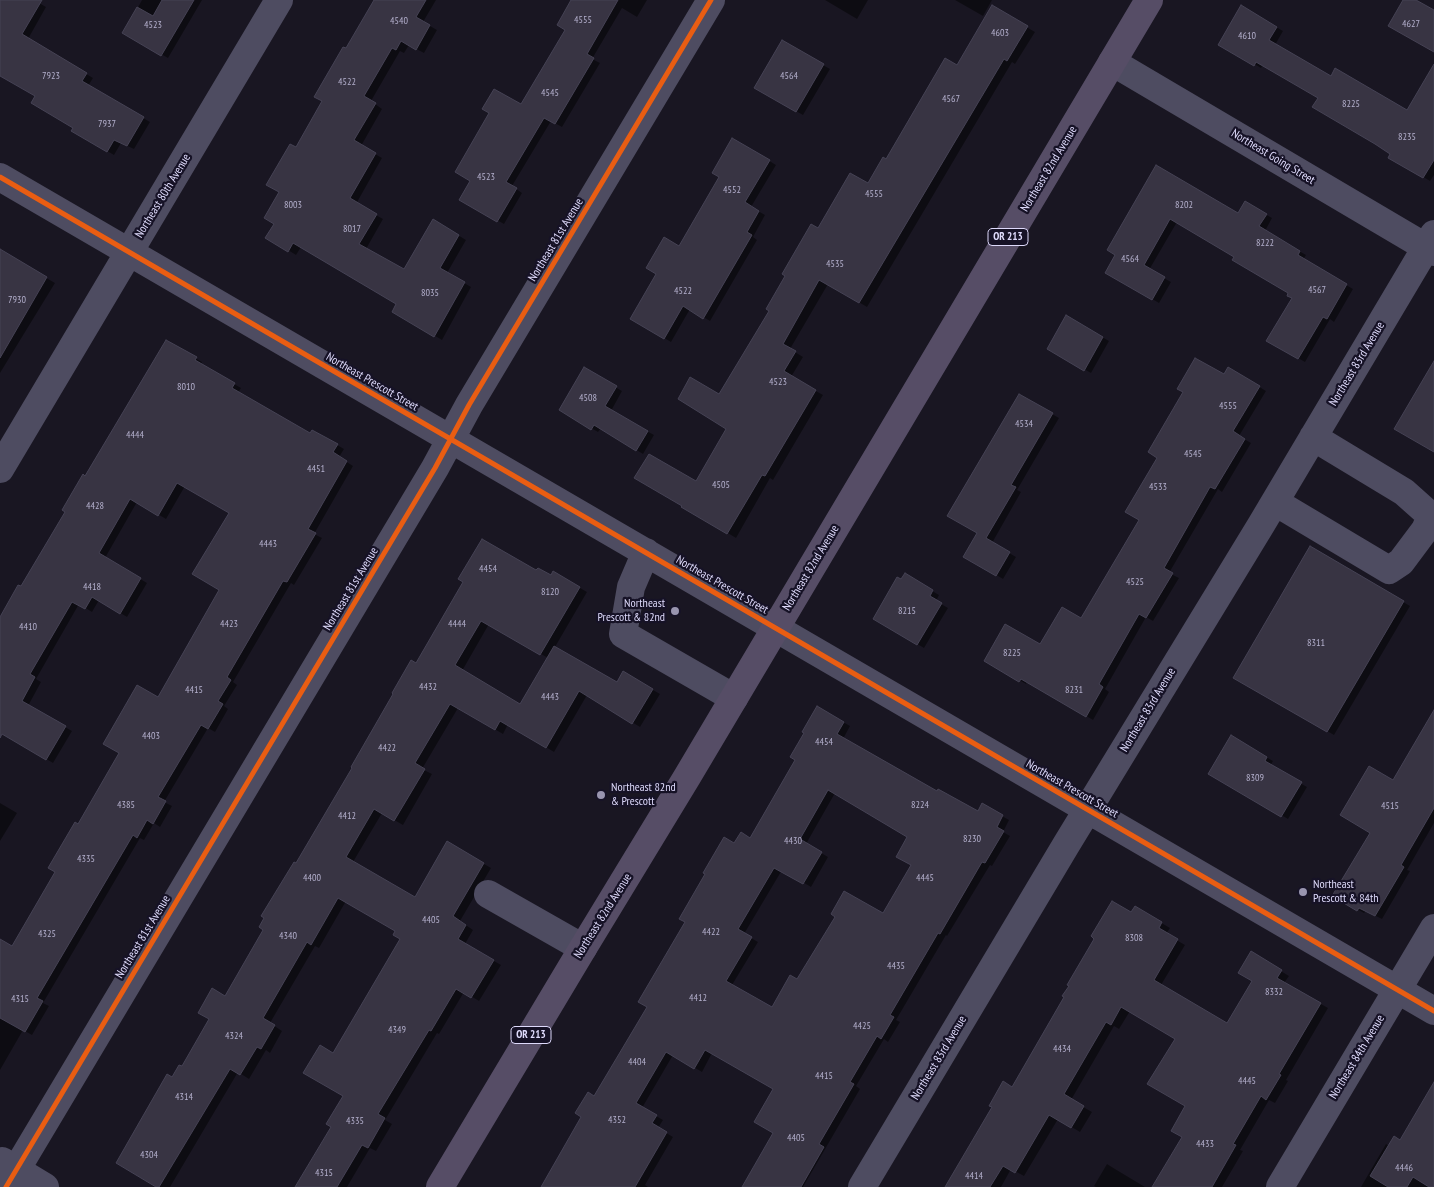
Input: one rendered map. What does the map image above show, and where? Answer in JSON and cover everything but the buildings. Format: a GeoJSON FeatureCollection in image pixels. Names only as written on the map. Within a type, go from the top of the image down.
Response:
{"type":"FeatureCollection","features":[{"type":"Feature","properties":{"kind":"main road","name":"Northeast 82nd Avenue"},"geometry":{"type":"LineString","coordinates":[[440,1187],[687,778],[1149,0]]}},
{"type":"Feature","properties":{"kind":"street","name":"Northeast 80th Avenue"},"geometry":{"type":"LineString","coordinates":[[0,470],[279,0]]}},
{"type":"Feature","properties":{"kind":"street","name":"Northeast 81st Avenue"},"geometry":{"type":"LineString","coordinates":[[7,1172],[435,468],[474,396],[711,0]]}},
{"type":"Feature","properties":{"kind":"street","name":"Northeast Going Street"},"geometry":{"type":"LineString","coordinates":[[1112,62],[1431,245]]}},
{"type":"Feature","properties":{"kind":"street","name":"Northeast Prescott Street"},"geometry":{"type":"LineString","coordinates":[[0,177],[1434,1012]]}},
{"type":"Feature","properties":{"kind":"street","name":"Northeast 83rd Avenue"},"geometry":{"type":"LineString","coordinates":[[862,1187],[1087,809],[1431,245]]}},
{"type":"Feature","properties":{"kind":"street"},"geometry":{"type":"LineString","coordinates":[[1275,502],[1389,570],[1401,562],[1425,530],[1431,516],[1404,492],[1313,437]]}},
{"type":"Feature","properties":{"kind":"street"},"geometry":{"type":"LineString","coordinates":[[646,552],[631,587],[623,634],[734,698]]}},
{"type":"Feature","properties":{"kind":"street"},"geometry":{"type":"LineString","coordinates":[[488,894],[583,948]]}},
{"type":"Feature","properties":{"kind":"street","name":"Northeast 84th Avenue"},"geometry":{"type":"LineString","coordinates":[[1280,1187],[1434,928]]}},
{"type":"Feature","properties":{"kind":"street"},"geometry":{"type":"LineString","coordinates":[[7,1172],[45,1187]]}},
{"type":"Feature","properties":{"kind":"cycle path"},"geometry":{"type":"LineString","coordinates":[[6,1187],[435,468],[469,405],[711,0]]}},
{"type":"Feature","properties":{"kind":"cycle path"},"geometry":{"type":"LineString","coordinates":[[0,177],[1434,1011]]}},
{"type":"Feature","properties":{"kind":"place","name":"Northeast Prescott & 82nd"},"geometry":{"type":"Point","coordinates":[675,611]}},
{"type":"Feature","properties":{"kind":"place","name":"Northeast 82nd & Prescott"},"geometry":{"type":"Point","coordinates":[601,795]}},
{"type":"Feature","properties":{"kind":"place","name":"Northeast Prescott & 84th"},"geometry":{"type":"Point","coordinates":[1303,892]}}]}
